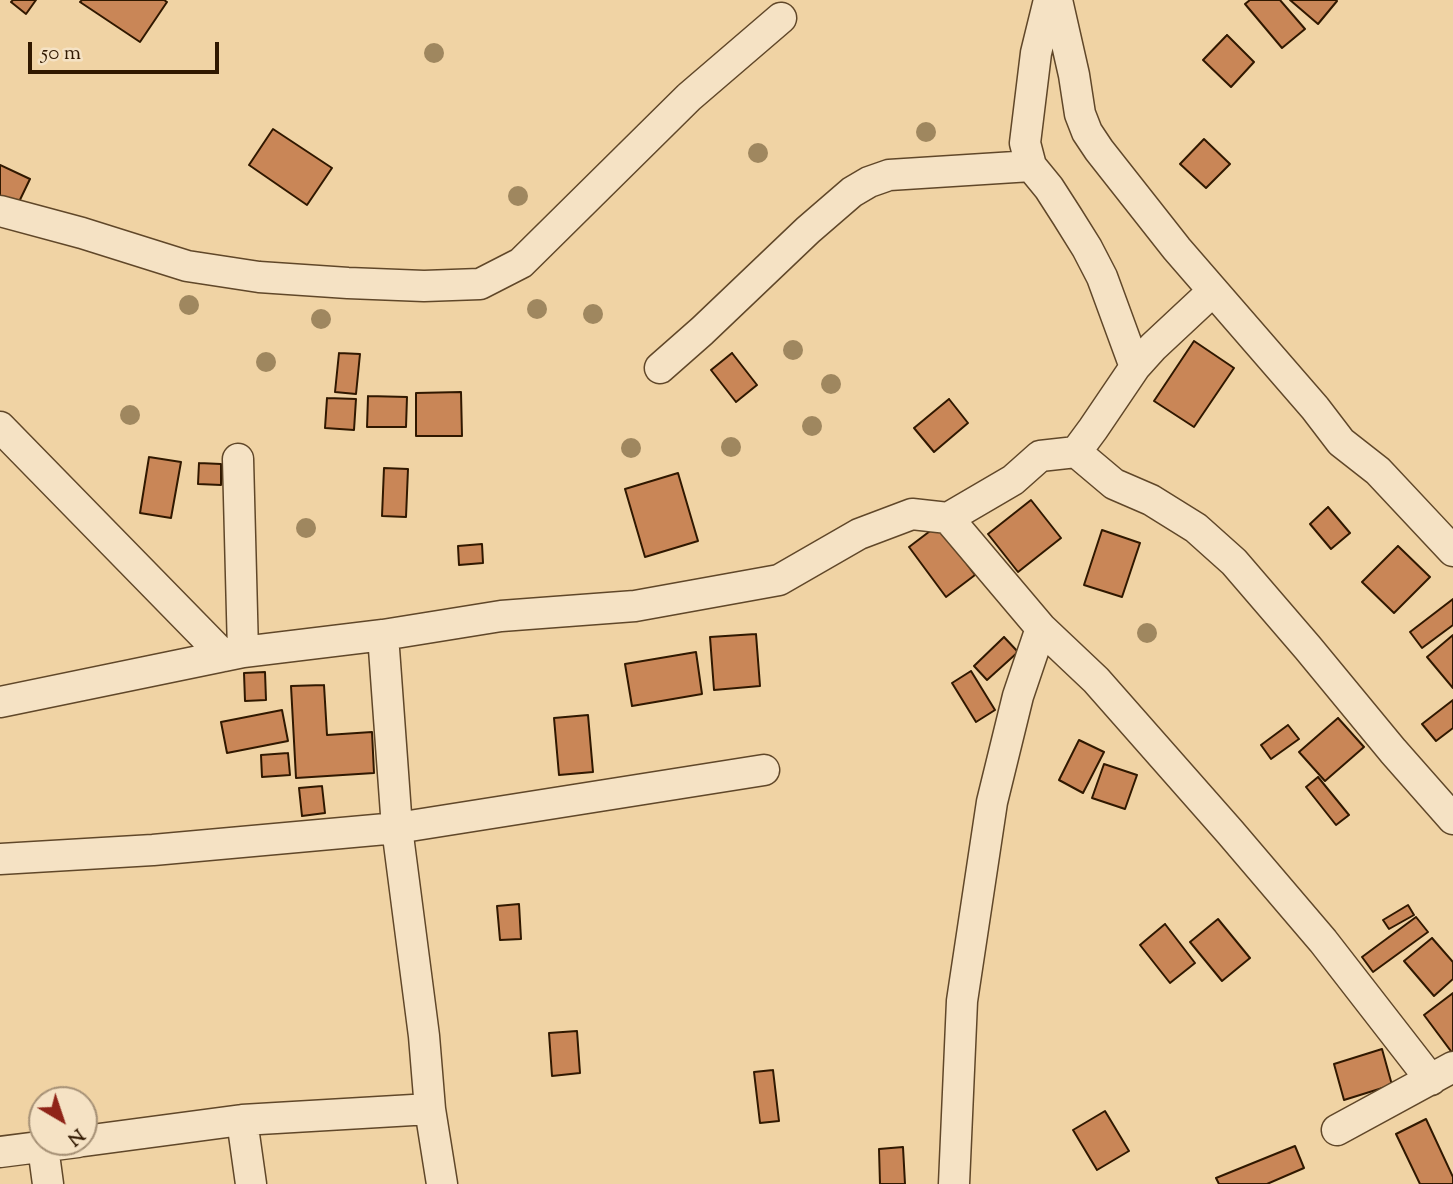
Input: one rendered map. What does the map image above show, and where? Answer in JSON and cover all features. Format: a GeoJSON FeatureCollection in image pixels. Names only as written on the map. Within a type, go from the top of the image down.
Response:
{"type":"FeatureCollection","features":[{"type":"Feature","properties":{"kind":"street"},"geometry":{"type":"LineString","coordinates":[[1049,0],[1036,53],[1025,143],[1031,166],[1049,188],[1102,276],[1135,367]]}},
{"type":"Feature","properties":{"kind":"street"},"geometry":{"type":"LineString","coordinates":[[1057,0],[1080,114],[1087,132],[1169,239],[1315,408],[1340,442],[1378,471],[1453,551]]}},
{"type":"Feature","properties":{"kind":"street"},"geometry":{"type":"LineString","coordinates":[[0,211],[187,266],[259,277],[424,286],[481,284],[521,263],[689,97],[781,18]]}},
{"type":"Feature","properties":{"kind":"street"},"geometry":{"type":"LineString","coordinates":[[660,368],[808,230],[852,192],[869,182],[889,175],[1031,166]]}},
{"type":"Feature","properties":{"kind":"street"},"geometry":{"type":"LineString","coordinates":[[1076,452],[1135,367],[1213,291]]}},
{"type":"Feature","properties":{"kind":"street"},"geometry":{"type":"LineString","coordinates":[[0,427],[234,654]]}},
{"type":"Feature","properties":{"kind":"street"},"geometry":{"type":"LineString","coordinates":[[0,702],[234,654],[383,635],[501,616],[635,606],[779,580],[859,534],[912,514],[948,518],[1013,480],[1041,456],[1076,452],[1114,484],[1152,500],[1196,527],[1234,562],[1453,819]]}},
{"type":"Feature","properties":{"kind":"street"},"geometry":{"type":"LineString","coordinates":[[234,654],[237,459]]}},
{"type":"Feature","properties":{"kind":"street"},"geometry":{"type":"LineString","coordinates":[[948,518],[1041,628],[1096,680],[1442,1074],[1337,1130]]}},
{"type":"Feature","properties":{"kind":"street"},"geometry":{"type":"LineString","coordinates":[[954,1184],[962,1001],[992,802],[1018,696],[1041,628]]}},
{"type":"Feature","properties":{"kind":"street"},"geometry":{"type":"LineString","coordinates":[[383,635],[397,828],[424,1036],[430,1109],[442,1184]]}},
{"type":"Feature","properties":{"kind":"street"},"geometry":{"type":"LineString","coordinates":[[0,859],[153,850],[397,828],[764,770]]}},
{"type":"Feature","properties":{"kind":"street"},"geometry":{"type":"LineString","coordinates":[[98,1139],[242,1120],[430,1109]]}},
{"type":"Feature","properties":{"kind":"street"},"geometry":{"type":"LineString","coordinates":[[242,1120],[251,1184]]}},
{"type":"Feature","properties":{"kind":"street"},"geometry":{"type":"LineString","coordinates":[[0,1152],[28,1149]]}},
{"type":"Feature","properties":{"kind":"street"},"geometry":{"type":"LineString","coordinates":[[44,1156],[48,1184]]}},
{"type":"Feature","properties":{"kind":"building"},"geometry":{"type":"Polygon","coordinates":[[[36,0],[26,14],[11,2],[36,0]]]}},
{"type":"Feature","properties":{"kind":"building"},"geometry":{"type":"Polygon","coordinates":[[[1250,0],[1280,0],[1305,29],[1282,48],[1245,4],[1250,0]]]}},
{"type":"Feature","properties":{"kind":"building"},"geometry":{"type":"Polygon","coordinates":[[[1290,0],[1336,0],[1337,1],[1318,24],[1290,0]]]}},
{"type":"Feature","properties":{"kind":"building"},"geometry":{"type":"Polygon","coordinates":[[[80,2],[167,2],[140,42],[80,2]]]}},
{"type":"Feature","properties":{"kind":"building"},"geometry":{"type":"Polygon","coordinates":[[[1227,35],[1254,62],[1231,87],[1203,60],[1227,35]]]}},
{"type":"Feature","properties":{"kind":"building"},"geometry":{"type":"Polygon","coordinates":[[[273,129],[332,168],[307,205],[249,165],[273,129]]]}},
{"type":"Feature","properties":{"kind":"building"},"geometry":{"type":"Polygon","coordinates":[[[1204,139],[1230,164],[1206,188],[1180,164],[1204,139]]]}},
{"type":"Feature","properties":{"kind":"building"},"geometry":{"type":"Polygon","coordinates":[[[0,165],[30,179],[17,206],[0,198],[0,165]]]}},
{"type":"Feature","properties":{"kind":"building"},"geometry":{"type":"Polygon","coordinates":[[[1194,341],[1234,368],[1194,427],[1154,401],[1194,341]]]}},
{"type":"Feature","properties":{"kind":"building"},"geometry":{"type":"Polygon","coordinates":[[[339,353],[360,354],[356,394],[335,392],[339,353]]]}},
{"type":"Feature","properties":{"kind":"building"},"geometry":{"type":"Polygon","coordinates":[[[732,353],[757,385],[736,402],[711,370],[732,353]]]}},
{"type":"Feature","properties":{"kind":"building"},"geometry":{"type":"Polygon","coordinates":[[[461,392],[462,436],[416,436],[416,393],[461,392]]]}},
{"type":"Feature","properties":{"kind":"building"},"geometry":{"type":"Polygon","coordinates":[[[368,396],[407,397],[406,427],[367,427],[368,396]]]}},
{"type":"Feature","properties":{"kind":"building"},"geometry":{"type":"Polygon","coordinates":[[[327,398],[356,399],[354,430],[325,428],[327,398]]]}},
{"type":"Feature","properties":{"kind":"building"},"geometry":{"type":"Polygon","coordinates":[[[949,399],[968,423],[934,452],[914,428],[949,399]]]}},
{"type":"Feature","properties":{"kind":"building"},"geometry":{"type":"Polygon","coordinates":[[[149,457],[181,462],[171,518],[140,513],[149,457]]]}},
{"type":"Feature","properties":{"kind":"building"},"geometry":{"type":"Polygon","coordinates":[[[199,463],[221,464],[221,485],[198,484],[199,463]]]}},
{"type":"Feature","properties":{"kind":"building"},"geometry":{"type":"Polygon","coordinates":[[[384,468],[408,469],[406,517],[382,516],[384,468]]]}},
{"type":"Feature","properties":{"kind":"building"},"geometry":{"type":"Polygon","coordinates":[[[678,473],[698,541],[645,557],[625,489],[678,473]]]}},
{"type":"Feature","properties":{"kind":"building"},"geometry":{"type":"Polygon","coordinates":[[[1031,500],[1061,538],[1018,572],[988,534],[1031,500]]]}},
{"type":"Feature","properties":{"kind":"building"},"geometry":{"type":"Polygon","coordinates":[[[1328,507],[1350,533],[1331,549],[1310,524],[1328,507]]]}},
{"type":"Feature","properties":{"kind":"building"},"geometry":{"type":"Polygon","coordinates":[[[938,525],[975,575],[946,597],[909,547],[938,525]]]}},
{"type":"Feature","properties":{"kind":"building"},"geometry":{"type":"Polygon","coordinates":[[[1102,530],[1140,543],[1122,597],[1084,585],[1102,530]]]}},
{"type":"Feature","properties":{"kind":"building"},"geometry":{"type":"Polygon","coordinates":[[[482,544],[483,563],[459,565],[458,546],[482,544]]]}},
{"type":"Feature","properties":{"kind":"building"},"geometry":{"type":"Polygon","coordinates":[[[1398,546],[1430,577],[1394,613],[1362,582],[1398,546]]]}},
{"type":"Feature","properties":{"kind":"building"},"geometry":{"type":"Polygon","coordinates":[[[1453,599],[1453,625],[1422,648],[1410,632],[1453,599]]]}},
{"type":"Feature","properties":{"kind":"building"},"geometry":{"type":"Polygon","coordinates":[[[756,634],[760,686],[714,690],[710,637],[756,634]]]}},
{"type":"Feature","properties":{"kind":"building"},"geometry":{"type":"Polygon","coordinates":[[[1453,635],[1453,688],[1427,657],[1453,635]]]}},
{"type":"Feature","properties":{"kind":"building"},"geometry":{"type":"Polygon","coordinates":[[[1004,637],[1018,652],[987,680],[974,666],[1004,637]]]}},
{"type":"Feature","properties":{"kind":"building"},"geometry":{"type":"Polygon","coordinates":[[[696,652],[702,694],[632,706],[625,664],[696,652]]]}},
{"type":"Feature","properties":{"kind":"building"},"geometry":{"type":"Polygon","coordinates":[[[971,671],[995,710],[976,722],[952,683],[971,671]]]}},
{"type":"Feature","properties":{"kind":"building"},"geometry":{"type":"Polygon","coordinates":[[[265,672],[266,700],[245,701],[244,673],[265,672]]]}},
{"type":"Feature","properties":{"kind":"building"},"geometry":{"type":"Polygon","coordinates":[[[324,685],[327,735],[372,732],[374,773],[296,778],[291,686],[324,685]]]}},
{"type":"Feature","properties":{"kind":"building"},"geometry":{"type":"Polygon","coordinates":[[[1453,700],[1453,728],[1436,741],[1422,724],[1453,700]]]}},
{"type":"Feature","properties":{"kind":"building"},"geometry":{"type":"Polygon","coordinates":[[[282,710],[288,741],[227,753],[221,722],[282,710]]]}},
{"type":"Feature","properties":{"kind":"building"},"geometry":{"type":"Polygon","coordinates":[[[588,715],[593,772],[559,775],[554,718],[588,715]]]}},
{"type":"Feature","properties":{"kind":"building"},"geometry":{"type":"Polygon","coordinates":[[[1338,718],[1364,747],[1325,781],[1299,752],[1338,718]]]}},
{"type":"Feature","properties":{"kind":"building"},"geometry":{"type":"Polygon","coordinates":[[[1288,725],[1299,739],[1271,759],[1261,745],[1288,725]]]}},
{"type":"Feature","properties":{"kind":"building"},"geometry":{"type":"Polygon","coordinates":[[[1079,740],[1104,752],[1083,793],[1059,780],[1079,740]]]}},
{"type":"Feature","properties":{"kind":"building"},"geometry":{"type":"Polygon","coordinates":[[[288,753],[290,775],[262,777],[261,755],[288,753]]]}},
{"type":"Feature","properties":{"kind":"building"},"geometry":{"type":"Polygon","coordinates":[[[1104,764],[1137,775],[1125,809],[1092,798],[1104,764]]]}},
{"type":"Feature","properties":{"kind":"building"},"geometry":{"type":"Polygon","coordinates":[[[1318,777],[1349,815],[1336,825],[1306,787],[1318,777]]]}},
{"type":"Feature","properties":{"kind":"building"},"geometry":{"type":"Polygon","coordinates":[[[322,786],[325,813],[302,816],[299,788],[322,786]]]}},
{"type":"Feature","properties":{"kind":"building"},"geometry":{"type":"Polygon","coordinates":[[[519,904],[521,939],[500,940],[497,906],[519,904]]]}},
{"type":"Feature","properties":{"kind":"building"},"geometry":{"type":"Polygon","coordinates":[[[1408,905],[1414,915],[1389,929],[1383,920],[1408,905]]]}},
{"type":"Feature","properties":{"kind":"building"},"geometry":{"type":"Polygon","coordinates":[[[1416,917],[1428,932],[1373,972],[1362,957],[1416,917]]]}},
{"type":"Feature","properties":{"kind":"building"},"geometry":{"type":"Polygon","coordinates":[[[1218,919],[1250,958],[1222,981],[1190,942],[1218,919]]]}},
{"type":"Feature","properties":{"kind":"building"},"geometry":{"type":"Polygon","coordinates":[[[1165,924],[1195,963],[1170,983],[1140,945],[1165,924]]]}},
{"type":"Feature","properties":{"kind":"building"},"geometry":{"type":"Polygon","coordinates":[[[1432,938],[1453,962],[1453,979],[1434,996],[1404,961],[1432,938]]]}},
{"type":"Feature","properties":{"kind":"building"},"geometry":{"type":"Polygon","coordinates":[[[1453,993],[1453,1054],[1424,1015],[1453,993]]]}},
{"type":"Feature","properties":{"kind":"building"},"geometry":{"type":"Polygon","coordinates":[[[577,1031],[580,1073],[552,1076],[549,1033],[577,1031]]]}},
{"type":"Feature","properties":{"kind":"building"},"geometry":{"type":"Polygon","coordinates":[[[1382,1049],[1392,1085],[1344,1100],[1334,1064],[1382,1049]]]}},
{"type":"Feature","properties":{"kind":"building"},"geometry":{"type":"Polygon","coordinates":[[[773,1070],[779,1121],[760,1123],[754,1072],[773,1070]]]}},
{"type":"Feature","properties":{"kind":"building"},"geometry":{"type":"Polygon","coordinates":[[[1105,1111],[1129,1151],[1097,1170],[1073,1130],[1105,1111]]]}},
{"type":"Feature","properties":{"kind":"building"},"geometry":{"type":"Polygon","coordinates":[[[1426,1119],[1453,1177],[1453,1184],[1420,1184],[1396,1134],[1426,1119]]]}},
{"type":"Feature","properties":{"kind":"building"},"geometry":{"type":"Polygon","coordinates":[[[1295,1146],[1304,1168],[1267,1184],[1219,1184],[1216,1178],[1295,1146]]]}},
{"type":"Feature","properties":{"kind":"building"},"geometry":{"type":"Polygon","coordinates":[[[903,1147],[905,1184],[880,1184],[879,1149],[903,1147]]]}}]}
